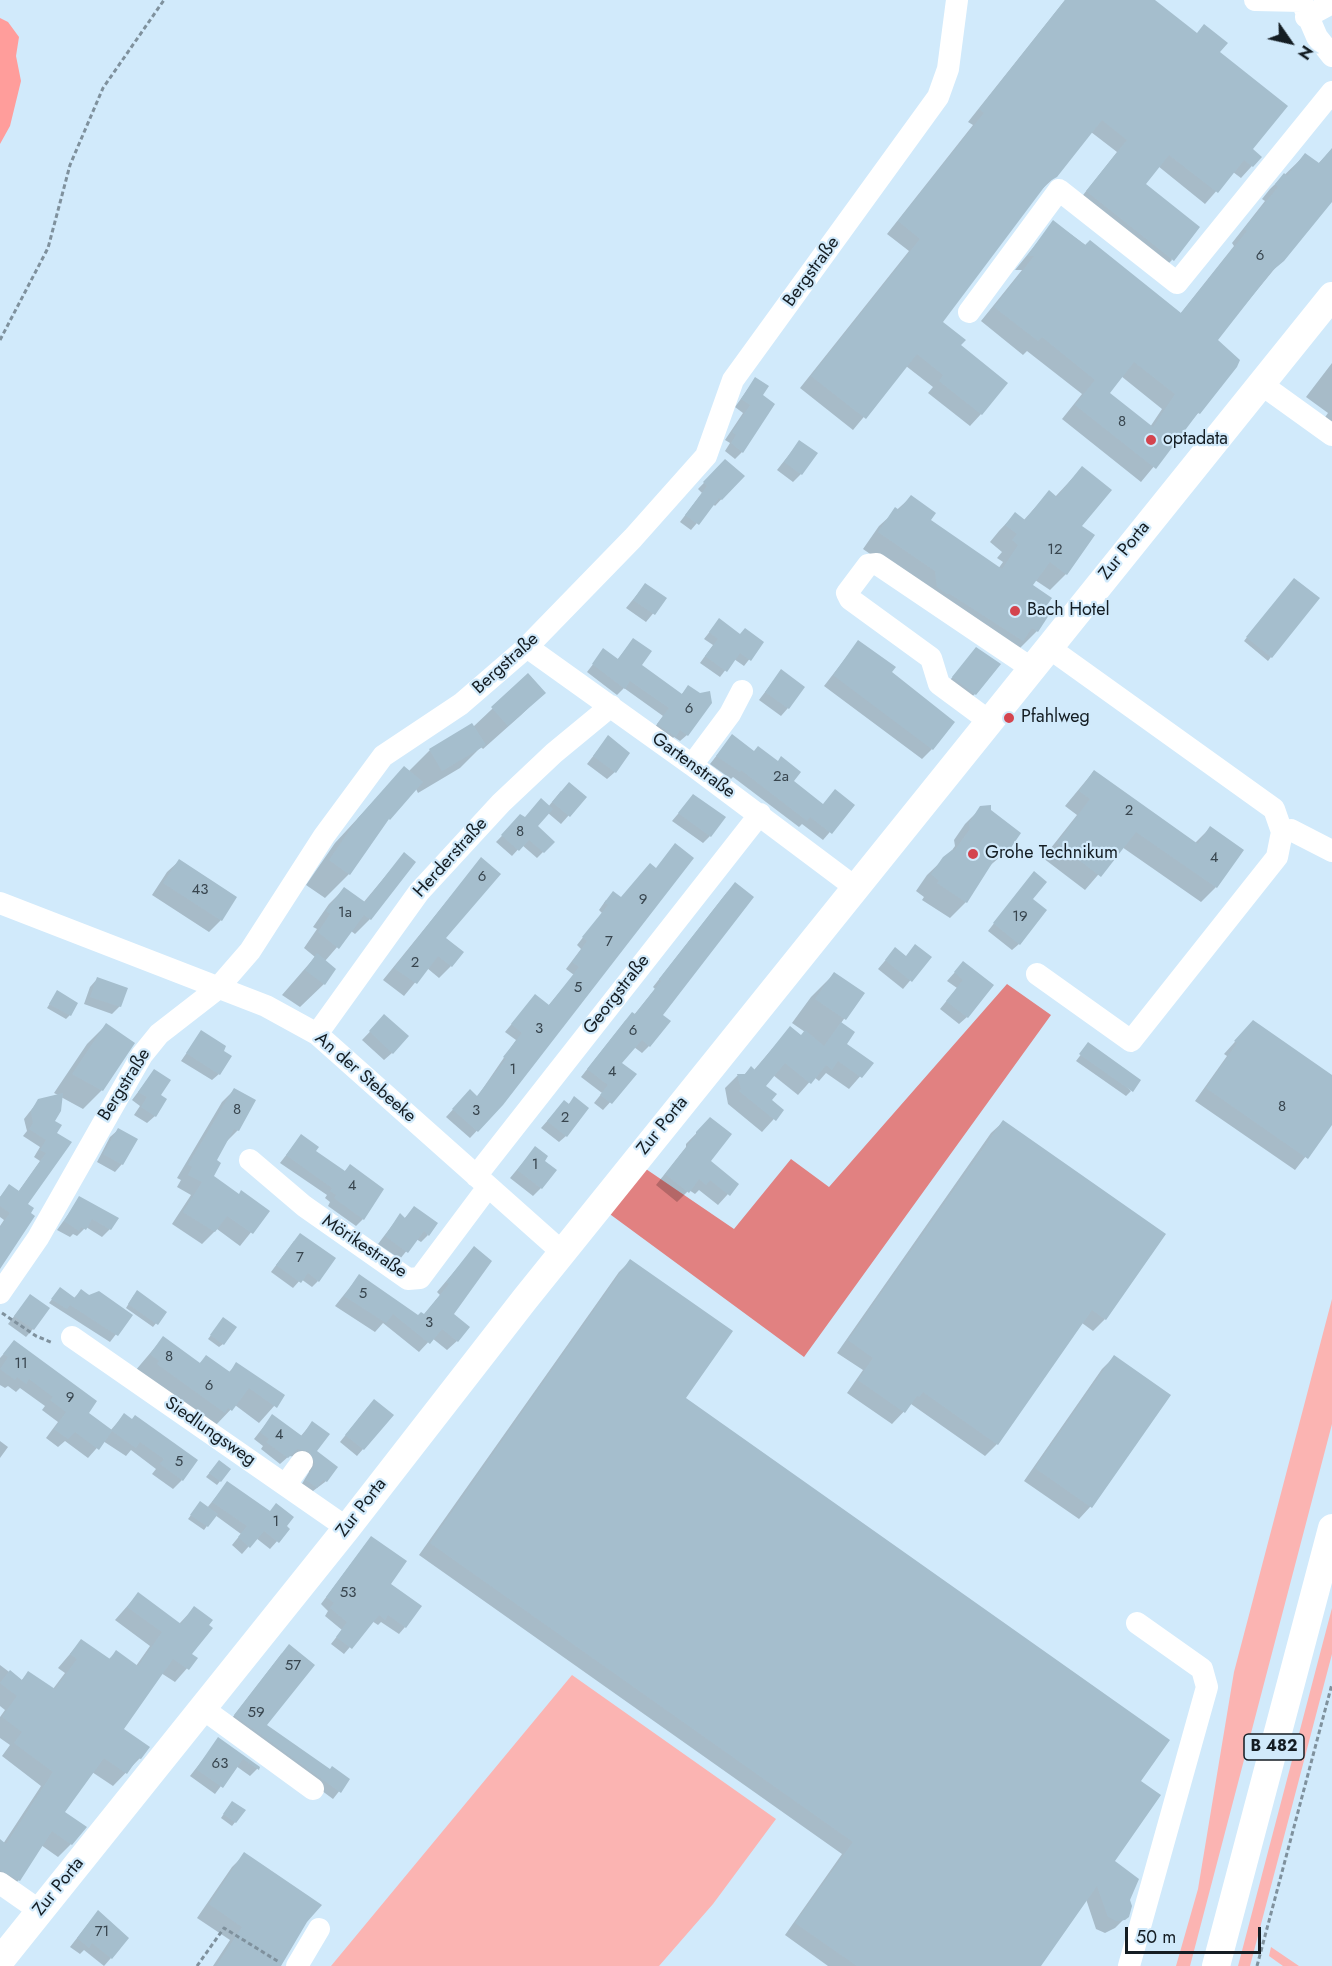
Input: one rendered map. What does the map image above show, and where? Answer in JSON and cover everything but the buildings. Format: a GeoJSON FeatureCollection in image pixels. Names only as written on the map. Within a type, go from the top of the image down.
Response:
{"type":"FeatureCollection","features":[{"type":"Feature","properties":{"kind":"main road","name":"Zur Porta"},"geometry":{"type":"LineString","coordinates":[[0,1962],[347,1528],[562,1252],[1332,296]]}},
{"type":"Feature","properties":{"kind":"main road","name":"B 482"},"geometry":{"type":"LineString","coordinates":[[1216,1966],[1332,1528]]}},
{"type":"Feature","properties":{"kind":"street","name":"Bergstraße"},"geometry":{"type":"LineString","coordinates":[[0,1293],[38,1238],[142,1055],[159,1034],[217,989],[250,951],[324,836],[383,756],[461,704],[527,647],[633,538],[706,456],[733,380],[938,97],[948,69],[957,0]]}},
{"type":"Feature","properties":{"kind":"street"},"geometry":{"type":"LineString","coordinates":[[1255,0],[1305,11],[1332,14]]}},
{"type":"Feature","properties":{"kind":"street"},"geometry":{"type":"LineString","coordinates":[[1305,11],[1332,3]]}},
{"type":"Feature","properties":{"kind":"street"},"geometry":{"type":"LineString","coordinates":[[1305,11],[1332,56]]}},
{"type":"Feature","properties":{"kind":"street"},"geometry":{"type":"LineString","coordinates":[[969,312],[1059,190],[1177,283],[1332,92]]}},
{"type":"Feature","properties":{"kind":"street"},"geometry":{"type":"LineString","coordinates":[[1261,384],[1332,435]]}},
{"type":"Feature","properties":{"kind":"street"},"geometry":{"type":"LineString","coordinates":[[989,721],[939,684],[931,658],[850,598],[847,593],[868,565],[876,564],[1040,657],[1274,809],[1282,832],[1277,857],[1131,1041],[1037,974]]}},
{"type":"Feature","properties":{"kind":"street","name":"Gartenstraße"},"geometry":{"type":"LineString","coordinates":[[527,647],[760,814],[856,888]]}},
{"type":"Feature","properties":{"kind":"street"},"geometry":{"type":"LineString","coordinates":[[692,765],[730,714],[742,691]]}},
{"type":"Feature","properties":{"kind":"street","name":"Herderstraße"},"geometry":{"type":"LineString","coordinates":[[317,1034],[419,892],[501,804],[554,753],[611,705]]}},
{"type":"Feature","properties":{"kind":"street","name":"Georgstraße"},"geometry":{"type":"LineString","coordinates":[[482,1181],[760,814]]}},
{"type":"Feature","properties":{"kind":"street"},"geometry":{"type":"LineString","coordinates":[[1282,832],[1291,830],[1332,851]]}},
{"type":"Feature","properties":{"kind":"street","name":"An der Stebeeke"},"geometry":{"type":"LineString","coordinates":[[0,903],[217,989],[266,1006],[317,1034],[562,1252]]}},
{"type":"Feature","properties":{"kind":"street","name":"Mörikestraße"},"geometry":{"type":"LineString","coordinates":[[250,1160],[304,1206],[408,1279],[420,1278],[482,1181]]}},
{"type":"Feature","properties":{"kind":"street","name":"Siedlungsweg"},"geometry":{"type":"LineString","coordinates":[[72,1337],[347,1528]]}},
{"type":"Feature","properties":{"kind":"street"},"geometry":{"type":"LineString","coordinates":[[286,1484],[302,1462]]}},
{"type":"Feature","properties":{"kind":"street"},"geometry":{"type":"LineString","coordinates":[[1129,1966],[1207,1687],[1202,1670],[1137,1623]]}},
{"type":"Feature","properties":{"kind":"street"},"geometry":{"type":"LineString","coordinates":[[202,1708],[313,1789]]}},
{"type":"Feature","properties":{"kind":"street"},"geometry":{"type":"LineString","coordinates":[[0,1883],[40,1911]]}},
{"type":"Feature","properties":{"kind":"street"},"geometry":{"type":"LineString","coordinates":[[297,1966],[319,1929]]}},
{"type":"Feature","properties":{"kind":"path"},"geometry":{"type":"LineString","coordinates":[[0,340],[48,248],[70,165],[103,88],[164,0]]}},
{"type":"Feature","properties":{"kind":"path"},"geometry":{"type":"LineString","coordinates":[[0,1312],[36,1336],[61,1346],[72,1337]]}},
{"type":"Feature","properties":{"kind":"path"},"geometry":{"type":"LineString","coordinates":[[1257,1966],[1332,1684]]}},
{"type":"Feature","properties":{"kind":"path"},"geometry":{"type":"LineString","coordinates":[[197,1966],[224,1928],[286,1966]]}},
{"type":"Feature","properties":{"kind":"shaded area"},"geometry":{"type":"Polygon","coordinates":[[[0,18],[8,22],[19,37],[16,56],[21,81],[10,126],[0,144],[0,18]]]}},
{"type":"Feature","properties":{"kind":"shaded area"},"geometry":{"type":"Polygon","coordinates":[[[1007,984],[1051,1015],[804,1357],[607,1212],[643,1167],[734,1229],[791,1159],[829,1187],[1007,984]]]}},
{"type":"Feature","properties":{"kind":"shaded area"},"geometry":{"type":"Polygon","coordinates":[[[1332,1299],[1332,1424],[1190,1966],[1176,1966],[1198,1889],[1234,1672],[1332,1299]]]}},
{"type":"Feature","properties":{"kind":"shaded area"},"geometry":{"type":"Polygon","coordinates":[[[1332,1608],[1332,1654],[1250,1966],[1238,1966],[1332,1608]]]}},
{"type":"Feature","properties":{"kind":"shaded area"},"geometry":{"type":"Polygon","coordinates":[[[572,1675],[776,1819],[713,1904],[659,1966],[331,1966],[572,1675]]]}},
{"type":"Feature","properties":{"kind":"shaded area"},"geometry":{"type":"Polygon","coordinates":[[[1271,1947],[1299,1966],[1283,1966],[1269,1956],[1271,1947]]]}},
{"type":"Feature","properties":{"kind":"place","name":"optadata"},"geometry":{"type":"Point","coordinates":[1151,440]}},
{"type":"Feature","properties":{"kind":"place","name":"Bach Hotel"},"geometry":{"type":"Point","coordinates":[1015,611]}},
{"type":"Feature","properties":{"kind":"place","name":"Pfahlweg"},"geometry":{"type":"Point","coordinates":[1009,718]}},
{"type":"Feature","properties":{"kind":"place","name":"Grohe Technikum"},"geometry":{"type":"Point","coordinates":[973,854]}}]}
